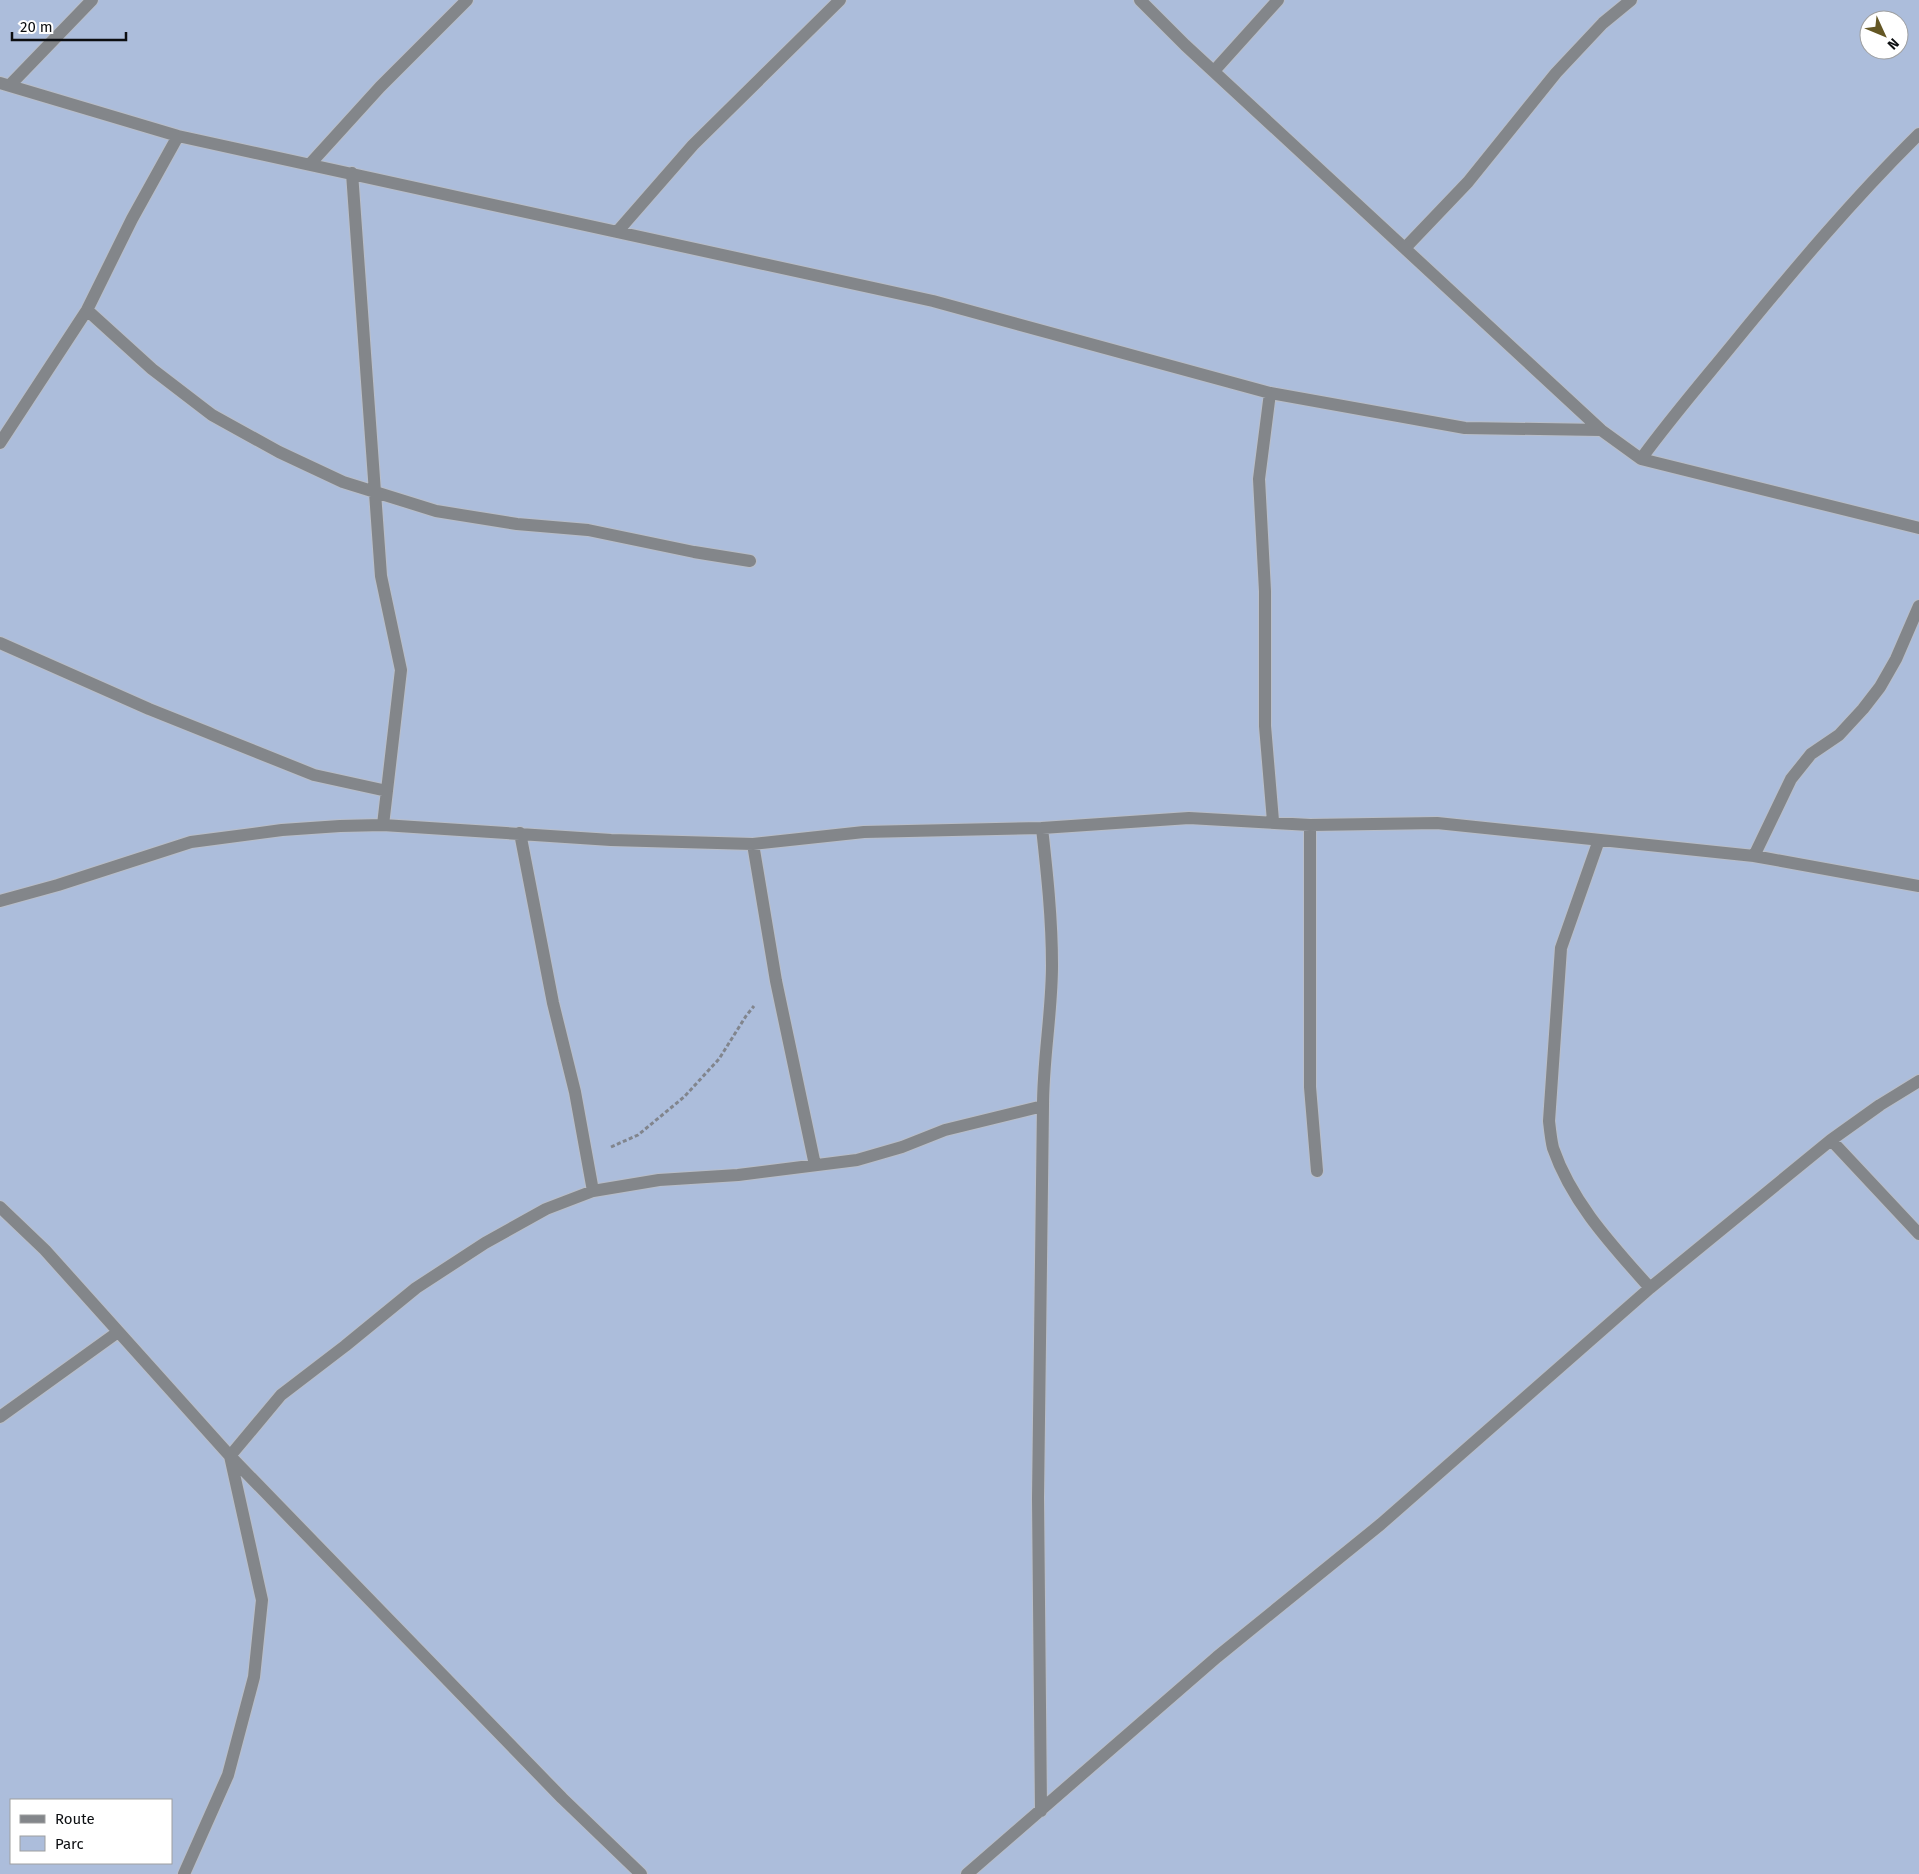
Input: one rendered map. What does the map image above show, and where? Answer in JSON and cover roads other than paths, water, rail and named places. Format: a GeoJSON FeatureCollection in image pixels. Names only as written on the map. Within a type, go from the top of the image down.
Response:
{"type":"FeatureCollection","features":[{"type":"Feature","properties":{"kind":"street"},"geometry":{"type":"LineString","coordinates":[[92,0],[5,84],[178,136],[933,301],[1270,393],[1465,428],[1601,430]]}},
{"type":"Feature","properties":{"kind":"street"},"geometry":{"type":"LineString","coordinates":[[310,164],[380,87],[467,0]]}},
{"type":"Feature","properties":{"kind":"street"},"geometry":{"type":"LineString","coordinates":[[616,232],[692,145],[840,0]]}},
{"type":"Feature","properties":{"kind":"street"},"geometry":{"type":"LineString","coordinates":[[1140,0],[1601,430],[1641,459],[1919,528]]}},
{"type":"Feature","properties":{"kind":"street"},"geometry":{"type":"LineString","coordinates":[[1214,71],[1278,0]]}},
{"type":"Feature","properties":{"kind":"street"},"geometry":{"type":"LineString","coordinates":[[1406,248],[1468,182],[1556,73],[1603,23],[1631,0]]}},
{"type":"Feature","properties":{"kind":"street"},"geometry":{"type":"LineString","coordinates":[[1641,459],[1670,419],[1795,268],[1889,163],[1919,134]]}},
{"type":"Feature","properties":{"kind":"street"},"geometry":{"type":"LineString","coordinates":[[0,442],[87,310],[119,244],[178,136]]}},
{"type":"Feature","properties":{"kind":"street"},"geometry":{"type":"LineString","coordinates":[[352,173],[381,576],[400,670],[383,825]]}},
{"type":"Feature","properties":{"kind":"street"},"geometry":{"type":"LineString","coordinates":[[87,310],[152,369],[212,415],[279,452],[342,482],[436,511],[517,524],[588,530],[694,552],[750,561]]}},
{"type":"Feature","properties":{"kind":"street"},"geometry":{"type":"LineString","coordinates":[[1270,393],[1259,479],[1264,591],[1265,726],[1273,821]]}},
{"type":"Feature","properties":{"kind":"street"},"geometry":{"type":"LineString","coordinates":[[1754,856],[1791,779],[1811,754],[1839,735],[1880,687],[1896,659],[1919,606]]}},
{"type":"Feature","properties":{"kind":"street"},"geometry":{"type":"LineString","coordinates":[[0,642],[149,710],[314,775],[387,791]]}},
{"type":"Feature","properties":{"kind":"street"},"geometry":{"type":"LineString","coordinates":[[0,901],[58,885],[191,842],[282,830],[383,825],[611,840],[753,844],[864,832],[1042,828],[1189,818],[1273,821],[1310,825],[1437,823],[1754,856],[1919,886]]}},
{"type":"Feature","properties":{"kind":"street"},"geometry":{"type":"LineString","coordinates":[[1310,825],[1310,1087],[1317,1171]]}},
{"type":"Feature","properties":{"kind":"street"},"geometry":{"type":"LineString","coordinates":[[1041,1811],[1038,1498],[1044,1076],[1052,965],[1050,896],[1042,828]]}},
{"type":"Feature","properties":{"kind":"street"},"geometry":{"type":"LineString","coordinates":[[520,833],[553,1004],[575,1092],[593,1191]]}},
{"type":"Feature","properties":{"kind":"street"},"geometry":{"type":"LineString","coordinates":[[1599,840],[1561,948],[1549,1122],[1553,1147],[1570,1186],[1604,1237],[1650,1288]]}},
{"type":"Feature","properties":{"kind":"street"},"geometry":{"type":"LineString","coordinates":[[753,844],[776,981],[815,1165]]}},
{"type":"Feature","properties":{"kind":"street"},"geometry":{"type":"LineString","coordinates":[[967,1874],[1217,1658],[1381,1524],[1650,1288],[1831,1140],[1919,1080]]}},
{"type":"Feature","properties":{"kind":"street"},"geometry":{"type":"LineString","coordinates":[[230,1456],[281,1395],[416,1288],[484,1243],[546,1209],[593,1191],[659,1180],[738,1175],[857,1160],[902,1147],[945,1130],[1044,1106]]}},
{"type":"Feature","properties":{"kind":"street"},"geometry":{"type":"LineString","coordinates":[[1831,1140],[1919,1234]]}},
{"type":"Feature","properties":{"kind":"street"},"geometry":{"type":"LineString","coordinates":[[0,1208],[45,1250],[230,1456],[562,1798],[641,1874]]}},
{"type":"Feature","properties":{"kind":"street"},"geometry":{"type":"LineString","coordinates":[[0,1417],[118,1332]]}},
{"type":"Feature","properties":{"kind":"street"},"geometry":{"type":"LineString","coordinates":[[184,1874],[228,1776],[254,1677],[262,1600],[230,1456]]}}]}
